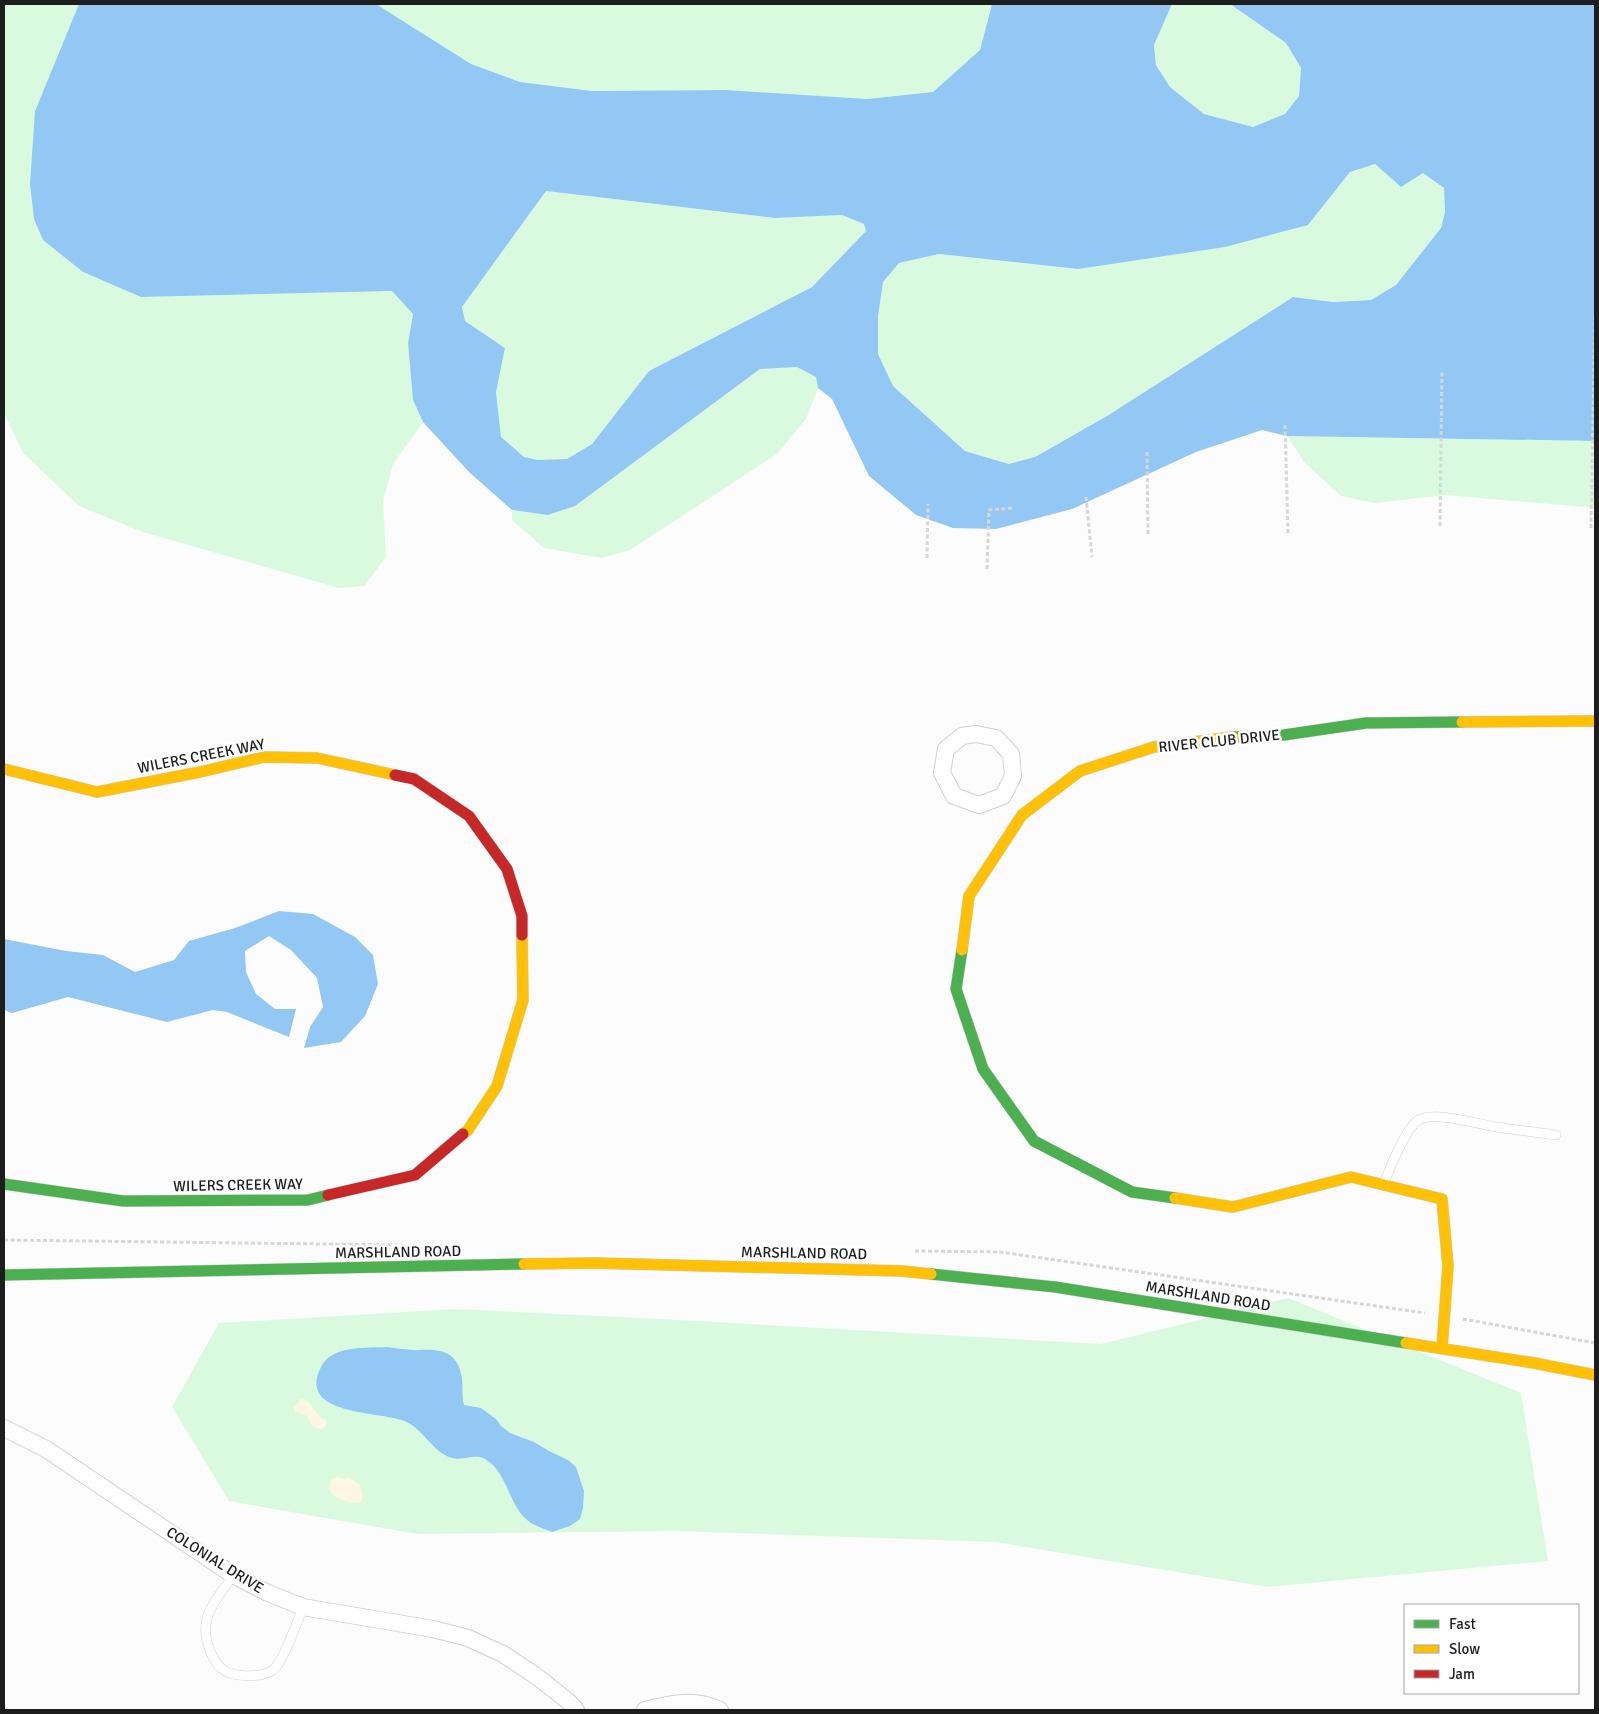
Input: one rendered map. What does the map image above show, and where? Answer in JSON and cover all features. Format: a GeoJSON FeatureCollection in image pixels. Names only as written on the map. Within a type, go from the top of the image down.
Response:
{"type":"FeatureCollection","features":[{"type":"Feature","properties":{"kind":"street","name":"RIVER CLUB DRIVE"},"geometry":{"type":"LineString","coordinates":[[1442,1348],[1448,1266],[1442,1199],[1351,1177],[1233,1207],[1132,1192],[1034,1141],[983,1069],[956,989],[969,896],[1022,815],[1080,771],[1154,746],[1366,724],[1595,721]]}},
{"type":"Feature","properties":{"kind":"street"},"geometry":{"type":"LineString","coordinates":[[976,734],[996,738],[1010,754],[1013,776],[1003,796],[979,805],[954,796],[942,773],[944,756],[950,745],[962,736],[976,734]]}},
{"type":"Feature","properties":{"kind":"street","name":"WILERS CREEK WAY"},"geometry":{"type":"LineString","coordinates":[[4,769],[97,792],[200,772],[264,757],[317,758],[414,780],[469,816],[507,869],[522,916],[523,1000],[497,1086],[468,1130],[415,1175],[308,1200],[123,1201],[4,1184]]}},
{"type":"Feature","properties":{"kind":"street"},"geometry":{"type":"LineString","coordinates":[[1003,796],[1022,815]]}},
{"type":"Feature","properties":{"kind":"street","name":"MARSHLAND ROAD"},"geometry":{"type":"LineString","coordinates":[[4,1275],[594,1263],[902,1271],[1055,1287],[1442,1348],[1595,1375]]}},
{"type":"Feature","properties":{"kind":"street","name":"COLONIAL DRIVE"},"geometry":{"type":"LineString","coordinates":[[4,1428],[46,1449],[234,1575],[268,1593],[303,1607],[413,1626],[468,1638],[511,1660],[562,1696],[576,1710]]}},
{"type":"Feature","properties":{"kind":"street"},"geometry":{"type":"LineString","coordinates":[[645,1710],[687,1702],[708,1705],[720,1710]]}},
{"type":"Feature","properties":{"kind":"lane"},"geometry":{"type":"LineString","coordinates":[[1383,1185],[1409,1129],[1418,1120],[1436,1117],[1452,1118],[1494,1127],[1556,1135]]}},
{"type":"Feature","properties":{"kind":"lane"},"geometry":{"type":"LineString","coordinates":[[234,1575],[210,1610],[206,1625],[207,1642],[214,1658],[222,1669],[238,1675],[258,1676],[274,1669],[285,1651],[303,1607]]}},
{"type":"Feature","properties":{"kind":"path"},"geometry":{"type":"LineString","coordinates":[[1591,528],[1595,314]]}},
{"type":"Feature","properties":{"kind":"path"},"geometry":{"type":"LineString","coordinates":[[1440,526],[1442,370]]}},
{"type":"Feature","properties":{"kind":"path"},"geometry":{"type":"LineString","coordinates":[[1285,425],[1288,534]]}},
{"type":"Feature","properties":{"kind":"path"},"geometry":{"type":"LineString","coordinates":[[1147,452],[1148,534]]}},
{"type":"Feature","properties":{"kind":"path"},"geometry":{"type":"LineString","coordinates":[[1086,497],[1092,557]]}},
{"type":"Feature","properties":{"kind":"path"},"geometry":{"type":"LineString","coordinates":[[927,558],[928,504]]}},
{"type":"Feature","properties":{"kind":"path"},"geometry":{"type":"LineString","coordinates":[[988,569],[989,510],[1012,508]]}},
{"type":"Feature","properties":{"kind":"green space"},"geometry":{"type":"Polygon","coordinates":[[[4,4],[79,4],[35,111],[142,297],[392,291],[413,314],[408,343],[413,400],[423,422],[393,464],[383,502],[386,557],[364,586],[339,588],[143,532],[79,506],[23,453],[4,413],[4,4]]]}},
{"type":"Feature","properties":{"kind":"green space"},"geometry":{"type":"Polygon","coordinates":[[[376,4],[992,4],[980,50],[933,92],[867,99],[726,90],[592,91],[520,82],[471,64],[376,4]]]}},
{"type":"Feature","properties":{"kind":"green space"},"geometry":{"type":"Polygon","coordinates":[[[1172,4],[1230,4],[1286,43],[1301,68],[1299,96],[1285,115],[1253,127],[1204,114],[1170,87],[1156,64],[1154,44],[1172,4]]]}},
{"type":"Feature","properties":{"kind":"green space"},"geometry":{"type":"Polygon","coordinates":[[[1375,164],[1401,187],[1423,173],[1444,188],[1445,212],[1441,228],[1396,285],[1371,300],[1333,302],[1293,297],[1107,416],[1035,457],[1009,464],[965,451],[893,386],[878,354],[878,316],[883,282],[899,263],[939,254],[1078,269],[1308,225],[1350,172],[1375,164]]]}},
{"type":"Feature","properties":{"kind":"green space"},"geometry":{"type":"Polygon","coordinates":[[[546,191],[775,218],[842,215],[864,224],[866,231],[812,287],[649,371],[592,444],[567,459],[538,460],[524,457],[500,437],[496,392],[505,348],[465,321],[462,307],[546,191]]]}},
{"type":"Feature","properties":{"kind":"green space"},"geometry":{"type":"Polygon","coordinates":[[[798,367],[817,377],[818,388],[806,419],[777,454],[630,550],[601,558],[544,548],[512,520],[512,510],[548,515],[575,506],[760,369],[798,367]]]}},
{"type":"Feature","properties":{"kind":"green space"},"geometry":{"type":"Polygon","coordinates":[[[1287,436],[1595,441],[1595,508],[1446,495],[1374,503],[1341,496],[1305,463],[1287,436]]]}},
{"type":"Feature","properties":{"kind":"green space"},"geometry":{"type":"Polygon","coordinates":[[[1288,1298],[1521,1393],[1548,1561],[1268,1587],[995,1542],[676,1531],[417,1534],[229,1501],[172,1407],[219,1323],[456,1309],[1101,1344],[1288,1298]]]}},
{"type":"Feature","properties":{"kind":"sand"},"geometry":{"type":"Polygon","coordinates":[[[301,1399],[307,1401],[327,1422],[326,1426],[322,1429],[316,1428],[311,1424],[307,1416],[294,1411],[294,1407],[301,1399]]]}},
{"type":"Feature","properties":{"kind":"sand"},"geometry":{"type":"Polygon","coordinates":[[[338,1477],[345,1479],[349,1477],[360,1485],[363,1497],[361,1502],[347,1502],[331,1492],[329,1488],[331,1485],[330,1481],[338,1477]]]}},
{"type":"Feature","properties":{"kind":"water"},"geometry":{"type":"Polygon","coordinates":[[[79,4],[376,4],[471,64],[520,82],[592,91],[726,90],[867,99],[933,92],[980,50],[992,4],[1172,4],[1154,45],[1156,65],[1170,87],[1204,114],[1253,127],[1285,114],[1299,96],[1301,68],[1286,43],[1230,4],[1595,4],[1595,441],[1287,436],[1262,430],[1196,452],[1072,509],[996,529],[953,528],[916,515],[869,476],[832,399],[818,388],[816,377],[797,367],[760,369],[575,506],[548,515],[512,510],[469,472],[423,422],[413,400],[408,343],[413,314],[392,291],[141,297],[83,272],[43,240],[34,219],[30,184],[35,111],[79,4]],[[1375,164],[1350,172],[1308,225],[1225,247],[1078,269],[939,254],[899,263],[883,282],[878,316],[878,354],[893,386],[965,451],[1009,464],[1035,457],[1107,416],[1293,297],[1333,302],[1371,300],[1396,285],[1441,228],[1445,212],[1444,188],[1423,173],[1401,187],[1375,164]],[[546,191],[462,307],[465,321],[505,348],[496,392],[501,437],[524,457],[538,460],[567,459],[592,444],[649,371],[812,287],[866,231],[864,224],[842,215],[775,218],[546,191]]]}},
{"type":"Feature","properties":{"kind":"water"},"geometry":{"type":"Polygon","coordinates":[[[279,911],[313,914],[355,937],[373,955],[378,984],[365,1016],[341,1042],[304,1048],[310,1027],[323,1007],[317,978],[291,950],[269,936],[245,951],[246,972],[256,994],[275,1009],[296,1009],[289,1037],[227,1012],[213,1010],[167,1022],[68,997],[12,1013],[4,1010],[4,939],[66,951],[103,955],[135,972],[174,960],[189,941],[235,928],[279,911]]]}},
{"type":"Feature","properties":{"kind":"water"},"geometry":{"type":"Polygon","coordinates":[[[387,1347],[439,1351],[450,1356],[459,1366],[464,1405],[481,1408],[510,1433],[534,1442],[568,1460],[576,1467],[584,1491],[580,1519],[570,1526],[552,1532],[536,1526],[523,1517],[499,1473],[485,1459],[481,1457],[452,1458],[439,1451],[411,1424],[392,1418],[344,1409],[330,1403],[320,1395],[316,1383],[321,1367],[326,1360],[341,1351],[350,1349],[387,1347]]]}},
{"type":"Feature","properties":{"kind":"traffic: fast"},"geometry":{"type":"LineString","coordinates":[[1233,737],[1284,735],[1366,723],[1462,722]]}},
{"type":"Feature","properties":{"kind":"traffic: fast"},"geometry":{"type":"LineString","coordinates":[[962,950],[956,989],[983,1069],[1034,1141],[1132,1192],[1175,1198]]}},
{"type":"Feature","properties":{"kind":"traffic: fast"},"geometry":{"type":"LineString","coordinates":[[4,1184],[123,1201],[308,1200],[328,1195]]}},
{"type":"Feature","properties":{"kind":"traffic: fast"},"geometry":{"type":"LineString","coordinates":[[4,1275],[524,1264]]}},
{"type":"Feature","properties":{"kind":"traffic: fast"},"geometry":{"type":"LineString","coordinates":[[931,1274],[1055,1287],[1406,1343]]}},
{"type":"Feature","properties":{"kind":"traffic: slow"},"geometry":{"type":"LineString","coordinates":[[1462,722],[1595,721]]}},
{"type":"Feature","properties":{"kind":"traffic: slow"},"geometry":{"type":"LineString","coordinates":[[962,950],[969,896],[1022,815],[1080,771],[1154,747],[1233,737]]}},
{"type":"Feature","properties":{"kind":"traffic: slow"},"geometry":{"type":"LineString","coordinates":[[4,769],[97,792],[200,772],[264,757],[317,758],[395,775]]}},
{"type":"Feature","properties":{"kind":"traffic: slow"},"geometry":{"type":"LineString","coordinates":[[463,1134],[468,1130],[497,1086],[523,1000],[522,935]]}},
{"type":"Feature","properties":{"kind":"traffic: slow"},"geometry":{"type":"LineString","coordinates":[[1175,1198],[1233,1207],[1351,1177],[1442,1199],[1448,1266],[1442,1348]]}},
{"type":"Feature","properties":{"kind":"traffic: slow"},"geometry":{"type":"LineString","coordinates":[[524,1264],[594,1263],[902,1271],[931,1274]]}},
{"type":"Feature","properties":{"kind":"traffic: slow"},"geometry":{"type":"LineString","coordinates":[[1406,1343],[1534,1363],[1595,1375]]}},
{"type":"Feature","properties":{"kind":"traffic: jam"},"geometry":{"type":"LineString","coordinates":[[395,775],[414,779],[469,816],[507,869],[522,916],[522,935]]}},
{"type":"Feature","properties":{"kind":"traffic: jam"},"geometry":{"type":"LineString","coordinates":[[328,1195],[415,1175],[463,1134]]}}]}
